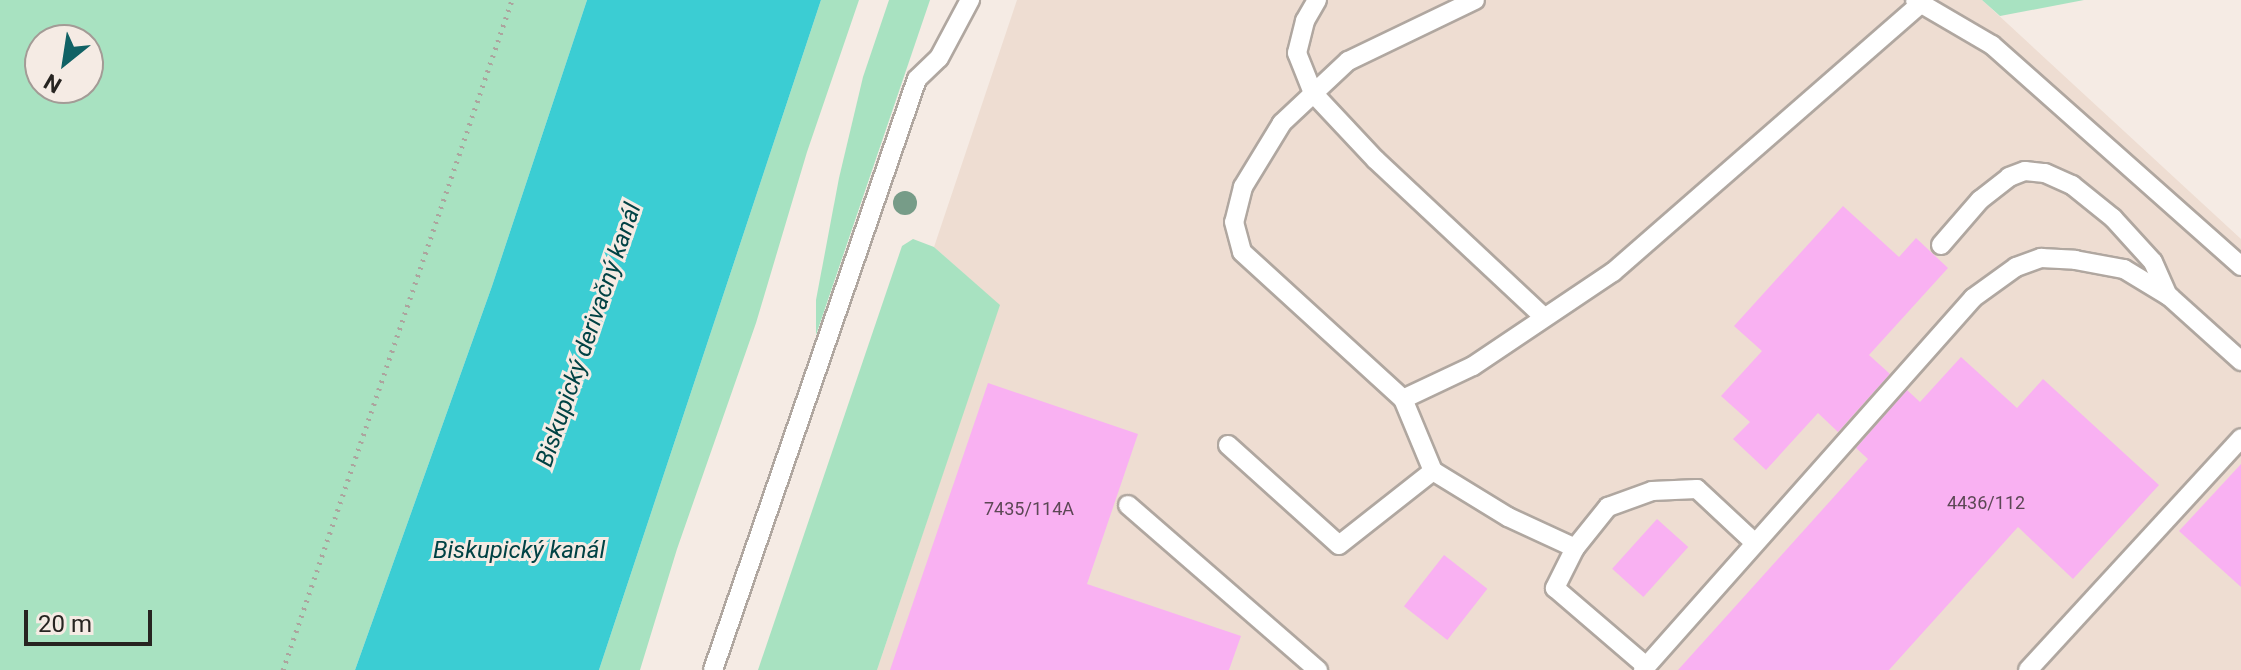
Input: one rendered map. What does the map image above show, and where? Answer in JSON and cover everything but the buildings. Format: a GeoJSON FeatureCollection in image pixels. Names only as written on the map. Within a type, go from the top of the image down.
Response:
{"type":"FeatureCollection","features":[{"type":"Feature","properties":{"kind":"lane"},"geometry":{"type":"LineString","coordinates":[[713,670],[917,79],[939,58],[970,0]]}},
{"type":"Feature","properties":{"kind":"lane"},"geometry":{"type":"LineString","coordinates":[[1317,0],[1305,21],[1297,53],[1313,93],[1376,160],[1544,317]]}},
{"type":"Feature","properties":{"kind":"lane"},"geometry":{"type":"LineString","coordinates":[[1475,0],[1348,61],[1313,93],[1282,123],[1243,187],[1234,222],[1242,252],[1403,399],[1433,471],[1508,517],[1575,548]]}},
{"type":"Feature","properties":{"kind":"lane"},"geometry":{"type":"LineString","coordinates":[[1403,399],[1473,366],[1613,272],[1917,2],[1992,45],[2241,266]]}},
{"type":"Feature","properties":{"kind":"lane"},"geometry":{"type":"LineString","coordinates":[[1941,245],[1980,200],[2009,177],[2025,171],[2045,173],[2072,185],[2113,218],[2153,262],[2168,296]]}},
{"type":"Feature","properties":{"kind":"lane"},"geometry":{"type":"LineString","coordinates":[[1755,543],[1697,489],[1652,491],[1608,507],[1575,548],[1555,588],[1644,668],[1973,298],[2016,267],[2041,258],[2124,269],[2168,296],[2241,361]]}},
{"type":"Feature","properties":{"kind":"lane"},"geometry":{"type":"LineString","coordinates":[[2028,670],[2241,438]]}},
{"type":"Feature","properties":{"kind":"lane"},"geometry":{"type":"LineString","coordinates":[[1228,445],[1339,545],[1433,471]]}},
{"type":"Feature","properties":{"kind":"lane"},"geometry":{"type":"LineString","coordinates":[[1128,505],[1318,670]]}},
{"type":"Feature","properties":{"kind":"path"},"geometry":{"type":"LineString","coordinates":[[283,670],[512,0]]}},
{"type":"Feature","properties":{"kind":"shaded area"},"geometry":{"type":"Polygon","coordinates":[[[1017,0],[1982,0],[2241,239],[2241,670],[877,670],[999,305],[934,247],[1017,0]]]}},
{"type":"Feature","properties":{"kind":"green space"},"geometry":{"type":"Polygon","coordinates":[[[0,0],[587,0],[492,286],[355,670],[0,670],[0,0]]]}},
{"type":"Feature","properties":{"kind":"green space"},"geometry":{"type":"Polygon","coordinates":[[[821,0],[859,0],[807,152],[756,323],[677,549],[640,670],[599,670],[821,0]]]}},
{"type":"Feature","properties":{"kind":"green space"},"geometry":{"type":"Polygon","coordinates":[[[889,0],[930,0],[816,335],[816,300],[839,178],[863,77],[889,0]]]}},
{"type":"Feature","properties":{"kind":"green space"},"geometry":{"type":"Polygon","coordinates":[[[1982,0],[2084,0],[2000,16],[1982,0]]]}},
{"type":"Feature","properties":{"kind":"green space"},"geometry":{"type":"Polygon","coordinates":[[[913,239],[934,247],[1000,305],[877,670],[758,670],[902,246],[913,239]]]}},
{"type":"Feature","properties":{"kind":"water","name":"Biskupický kanál"},"geometry":{"type":"Polygon","coordinates":[[[587,0],[821,0],[599,670],[355,670],[492,286],[587,0]]]}},
{"type":"Feature","properties":{"kind":"water label","name":"Biskupický derivačný kanál"},"geometry":{"type":"Point","coordinates":[589,335]}}]}
